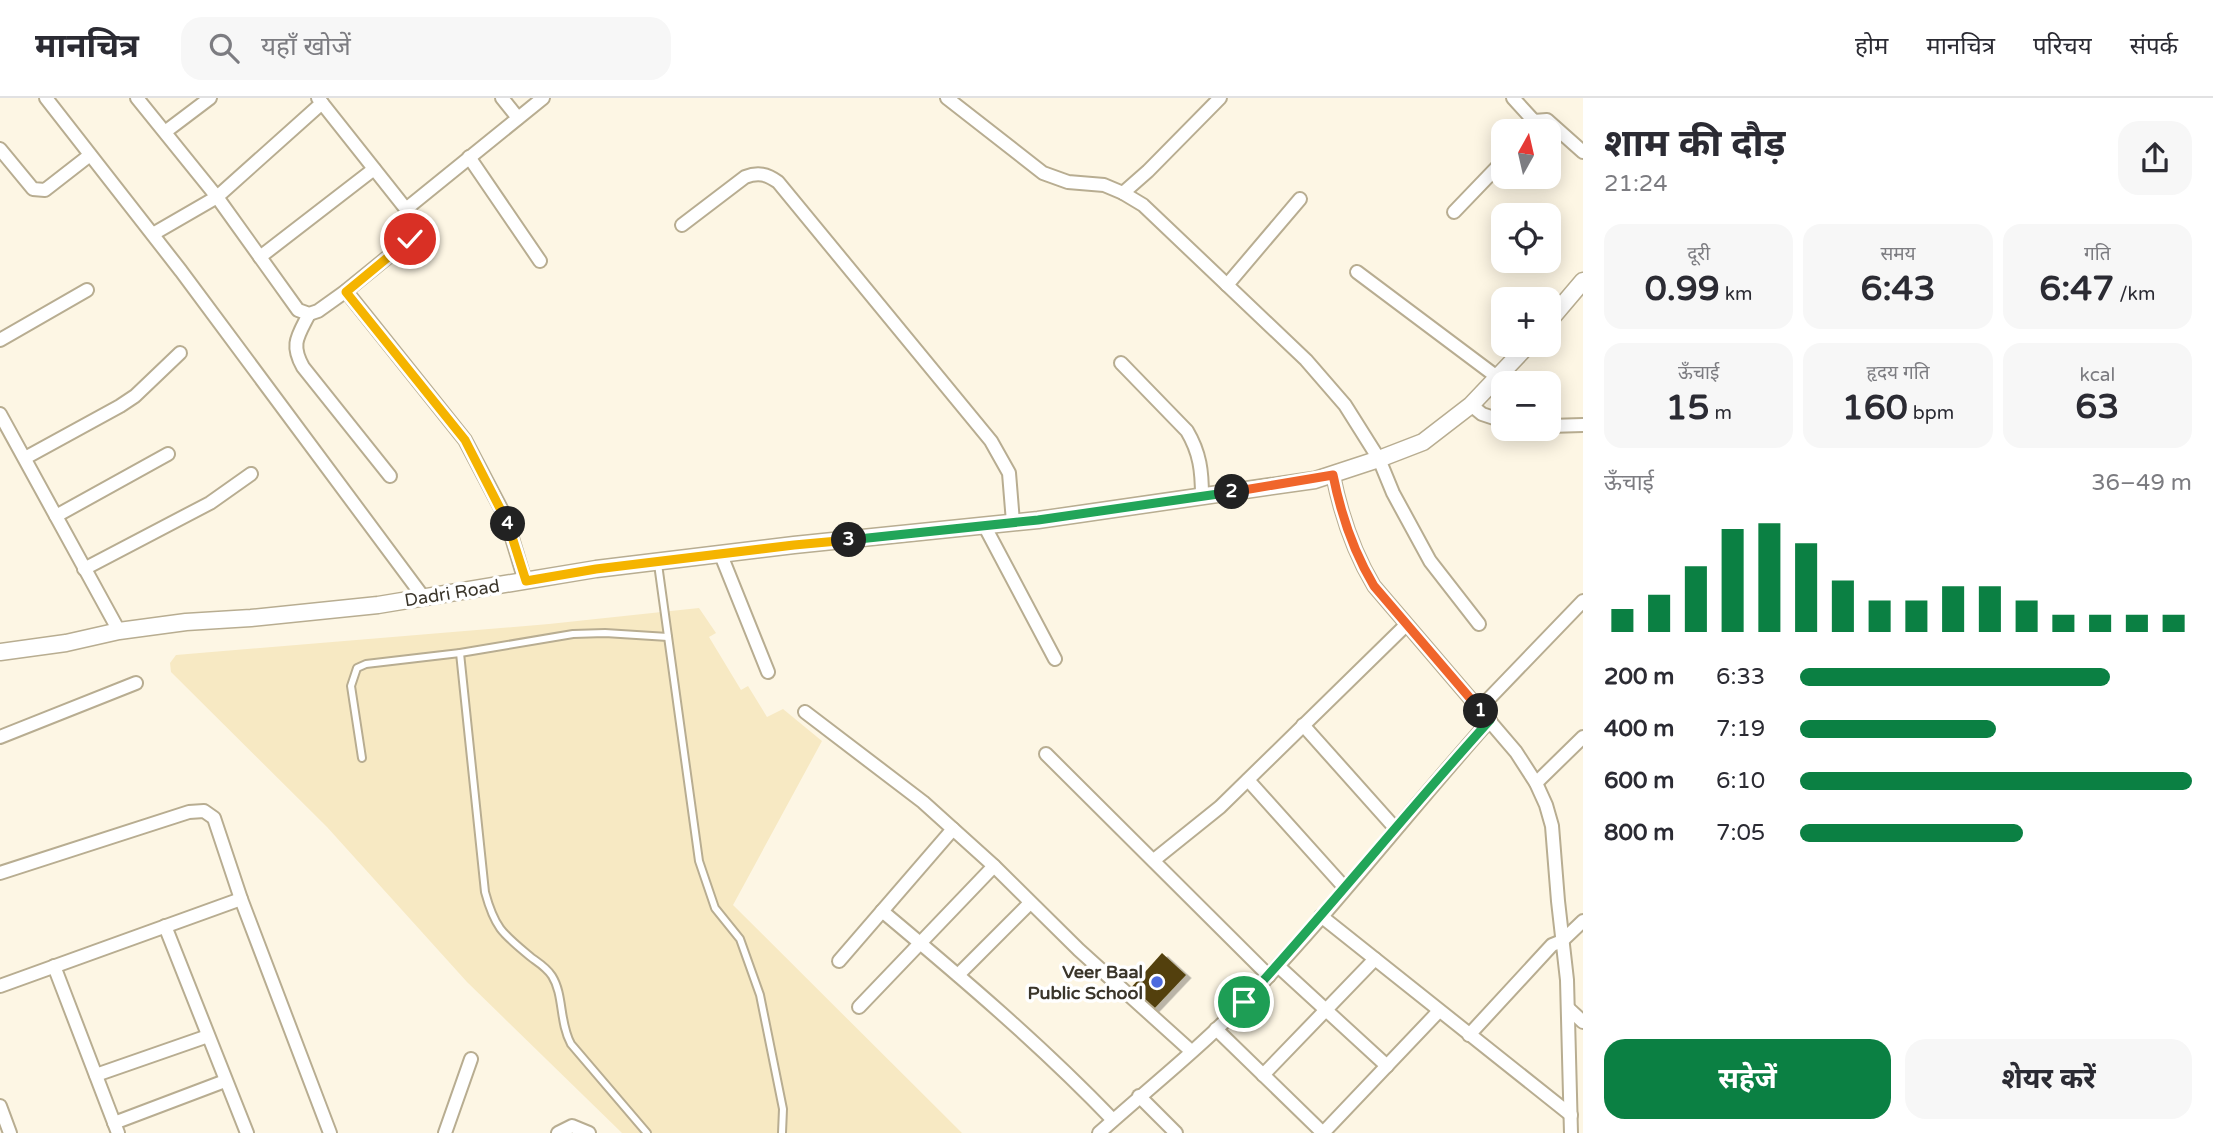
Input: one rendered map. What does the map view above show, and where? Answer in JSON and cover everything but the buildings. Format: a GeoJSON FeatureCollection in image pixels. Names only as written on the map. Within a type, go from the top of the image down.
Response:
{"type":"FeatureCollection","features":[{"type":"Feature","properties":{"kind":"main road"},"geometry":{"type":"LineString","coordinates":[[1561,307],[1583,281]]}},
{"type":"Feature","properties":{"kind":"main road","name":"Dadri Road"},"geometry":{"type":"LineString","coordinates":[[1503,371],[1516,357]]}},
{"type":"Feature","properties":{"kind":"main road","name":"Dadri Road"},"geometry":{"type":"LineString","coordinates":[[0,652],[186,622],[331,610],[424,598],[596,569],[1013,522],[1315,480],[1423,442],[1471,405],[1491,383]]}},
{"type":"Feature","properties":{"kind":"street"},"geometry":{"type":"LineString","coordinates":[[46,98],[153,234],[424,598]]}},
{"type":"Feature","properties":{"kind":"street"},"geometry":{"type":"LineString","coordinates":[[137,98],[217,197],[298,310],[309,314],[318,312],[346,292],[410,239],[414,225],[406,209],[320,101],[217,197],[153,234]]}},
{"type":"Feature","properties":{"kind":"street"},"geometry":{"type":"LineString","coordinates":[[165,132],[210,98]]}},
{"type":"Feature","properties":{"kind":"street"},"geometry":{"type":"LineString","coordinates":[[502,98],[518,118]]}},
{"type":"Feature","properties":{"kind":"street"},"geometry":{"type":"LineString","coordinates":[[406,209],[544,98]]}},
{"type":"Feature","properties":{"kind":"street"},"geometry":{"type":"LineString","coordinates":[[947,98],[1043,173],[1058,180],[1104,185],[1123,192],[1143,205],[1306,360],[1359,426],[1379,459],[1393,493],[1430,561],[1479,624]]}},
{"type":"Feature","properties":{"kind":"street"},"geometry":{"type":"LineString","coordinates":[[1123,192],[1148,171],[1220,98]]}},
{"type":"Feature","properties":{"kind":"street"},"geometry":{"type":"LineString","coordinates":[[1513,98],[1530,119]]}},
{"type":"Feature","properties":{"kind":"street"},"geometry":{"type":"LineString","coordinates":[[1561,131],[1583,152]]}},
{"type":"Feature","properties":{"kind":"street"},"geometry":{"type":"LineString","coordinates":[[0,149],[33,189],[38,191],[45,190],[90,155]]}},
{"type":"Feature","properties":{"kind":"street"},"geometry":{"type":"LineString","coordinates":[[470,157],[540,261]]}},
{"type":"Feature","properties":{"kind":"street"},"geometry":{"type":"LineString","coordinates":[[260,257],[374,169]]}},
{"type":"Feature","properties":{"kind":"street"},"geometry":{"type":"LineString","coordinates":[[1454,212],[1491,173]]}},
{"type":"Feature","properties":{"kind":"street"},"geometry":{"type":"LineString","coordinates":[[682,225],[745,177],[755,174],[769,175],[779,182],[991,441],[1009,473],[1013,522]]}},
{"type":"Feature","properties":{"kind":"street"},"geometry":{"type":"LineString","coordinates":[[1227,285],[1300,199]]}},
{"type":"Feature","properties":{"kind":"street"},"geometry":{"type":"LineString","coordinates":[[1357,272],[1491,372]]}},
{"type":"Feature","properties":{"kind":"street"},"geometry":{"type":"LineString","coordinates":[[0,340],[87,290]]}},
{"type":"Feature","properties":{"kind":"street"},"geometry":{"type":"LineString","coordinates":[[346,292],[465,440],[506,518],[526,581]]}},
{"type":"Feature","properties":{"kind":"street"},"geometry":{"type":"LineString","coordinates":[[309,314],[295,352],[390,476]]}},
{"type":"Feature","properties":{"kind":"street"},"geometry":{"type":"LineString","coordinates":[[25,458],[128,401],[180,353]]}},
{"type":"Feature","properties":{"kind":"street"},"geometry":{"type":"LineString","coordinates":[[1121,363],[1187,431],[1201,460],[1202,497]]}},
{"type":"Feature","properties":{"kind":"street"},"geometry":{"type":"LineString","coordinates":[[1471,405],[1491,417]]}},
{"type":"Feature","properties":{"kind":"street"},"geometry":{"type":"LineString","coordinates":[[0,414],[119,631]]}},
{"type":"Feature","properties":{"kind":"street"},"geometry":{"type":"LineString","coordinates":[[1561,426],[1583,425]]}},
{"type":"Feature","properties":{"kind":"street"},"geometry":{"type":"LineString","coordinates":[[56,516],[168,454]]}},
{"type":"Feature","properties":{"kind":"street"},"geometry":{"type":"LineString","coordinates":[[84,569],[210,503],[251,474]]}},
{"type":"Feature","properties":{"kind":"street"},"geometry":{"type":"LineString","coordinates":[[1333,475],[1339,506],[1361,563],[1374,586],[1516,752],[1536,783],[1546,805],[1552,826],[1569,1009],[1571,1133]]}},
{"type":"Feature","properties":{"kind":"street"},"geometry":{"type":"LineString","coordinates":[[984,525],[1055,659]]}},
{"type":"Feature","properties":{"kind":"street"},"geometry":{"type":"LineString","coordinates":[[721,555],[768,672]]}},
{"type":"Feature","properties":{"kind":"street"},"geometry":{"type":"LineString","coordinates":[[1479,709],[1583,601]]}},
{"type":"Feature","properties":{"kind":"street"},"geometry":{"type":"LineString","coordinates":[[1154,860],[1195,829],[1248,780],[1406,625]]}},
{"type":"Feature","properties":{"kind":"street"},"geometry":{"type":"LineString","coordinates":[[0,737],[136,683]]}},
{"type":"Feature","properties":{"kind":"street"},"geometry":{"type":"LineString","coordinates":[[805,712],[923,802],[1191,1051]]}},
{"type":"Feature","properties":{"kind":"street"},"geometry":{"type":"LineString","coordinates":[[1100,1133],[1216,1029],[1273,971],[1490,720]]}},
{"type":"Feature","properties":{"kind":"street"},"geometry":{"type":"LineString","coordinates":[[1303,725],[1395,828]]}},
{"type":"Feature","properties":{"kind":"street"},"geometry":{"type":"LineString","coordinates":[[1536,783],[1583,737]]}},
{"type":"Feature","properties":{"kind":"street"},"geometry":{"type":"LineString","coordinates":[[1046,754],[1273,971],[1326,1010],[1387,1066]]}},
{"type":"Feature","properties":{"kind":"street"},"geometry":{"type":"LineString","coordinates":[[1248,780],[1345,888]]}},
{"type":"Feature","properties":{"kind":"street"},"geometry":{"type":"LineString","coordinates":[[0,873],[189,812],[204,811],[214,818],[241,899],[330,1133]]}},
{"type":"Feature","properties":{"kind":"street"},"geometry":{"type":"LineString","coordinates":[[839,961],[953,829]]}},
{"type":"Feature","properties":{"kind":"street"},"geometry":{"type":"LineString","coordinates":[[859,1007],[994,866]]}},
{"type":"Feature","properties":{"kind":"street"},"geometry":{"type":"LineString","coordinates":[[0,986],[241,899]]}},
{"type":"Feature","properties":{"kind":"street"},"geometry":{"type":"LineString","coordinates":[[958,975],[1030,903]]}},
{"type":"Feature","properties":{"kind":"street"},"geometry":{"type":"LineString","coordinates":[[882,911],[958,975],[1081,1086],[1113,1120]]}},
{"type":"Feature","properties":{"kind":"street"},"geometry":{"type":"LineString","coordinates":[[1321,916],[1571,1115]]}},
{"type":"Feature","properties":{"kind":"street"},"geometry":{"type":"LineString","coordinates":[[1469,1035],[1548,949],[1562,941],[1583,921]]}},
{"type":"Feature","properties":{"kind":"street"},"geometry":{"type":"LineString","coordinates":[[165,926],[247,1133]]}},
{"type":"Feature","properties":{"kind":"street"},"geometry":{"type":"LineString","coordinates":[[1263,1075],[1375,959]]}},
{"type":"Feature","properties":{"kind":"street"},"geometry":{"type":"LineString","coordinates":[[54,966],[116,1128],[225,1080]]}},
{"type":"Feature","properties":{"kind":"street"},"geometry":{"type":"LineString","coordinates":[[1569,1009],[1583,1022]]}},
{"type":"Feature","properties":{"kind":"street"},"geometry":{"type":"LineString","coordinates":[[1216,1029],[1323,1133],[1439,1011]]}},
{"type":"Feature","properties":{"kind":"street"},"geometry":{"type":"LineString","coordinates":[[96,1075],[208,1036]]}},
{"type":"Feature","properties":{"kind":"street"},"geometry":{"type":"LineString","coordinates":[[445,1133],[471,1059]]}},
{"type":"Feature","properties":{"kind":"street"},"geometry":{"type":"LineString","coordinates":[[1139,1096],[1176,1133]]}},
{"type":"Feature","properties":{"kind":"street"},"geometry":{"type":"LineString","coordinates":[[0,1106],[10,1133]]}},
{"type":"Feature","properties":{"kind":"street"},"geometry":{"type":"LineString","coordinates":[[558,1133],[572,1126],[589,1133]]}},
{"type":"Feature","properties":{"kind":"lane"},"geometry":{"type":"LineString","coordinates":[[658,563],[699,861],[715,908],[740,939],[760,995],[783,1109],[782,1133]]}},
{"type":"Feature","properties":{"kind":"lane"},"geometry":{"type":"LineString","coordinates":[[362,758],[351,686],[357,668],[366,664],[460,653],[573,634],[668,637]]}},
{"type":"Feature","properties":{"kind":"lane"},"geometry":{"type":"LineString","coordinates":[[460,653],[485,892],[494,922],[505,936],[550,972],[558,988],[564,1031],[647,1133]]}},
{"type":"Feature","properties":{"kind":"shaded area"},"geometry":{"type":"Polygon","coordinates":[[[699,608],[716,633],[709,637],[741,690],[748,686],[767,717],[783,709],[822,741],[733,905],[962,1133],[622,1133],[467,982],[327,827],[171,672],[170,663],[176,655],[549,624],[699,608]]]}},
{"type":"Feature","properties":{"kind":"place","name":"Veer Baal Public School"},"geometry":{"type":"Point","coordinates":[1157,982]}},
{"type":"Feature","properties":{"kind":"route"},"geometry":{"type":"LineString","coordinates":[[410,239],[346,292],[465,440],[506,518],[526,581],[596,569],[794,545],[1038,520],[1315,480],[1333,475],[1348,535],[1374,586],[1490,720],[1419,799],[1287,956],[1244,1002]]}}]}
